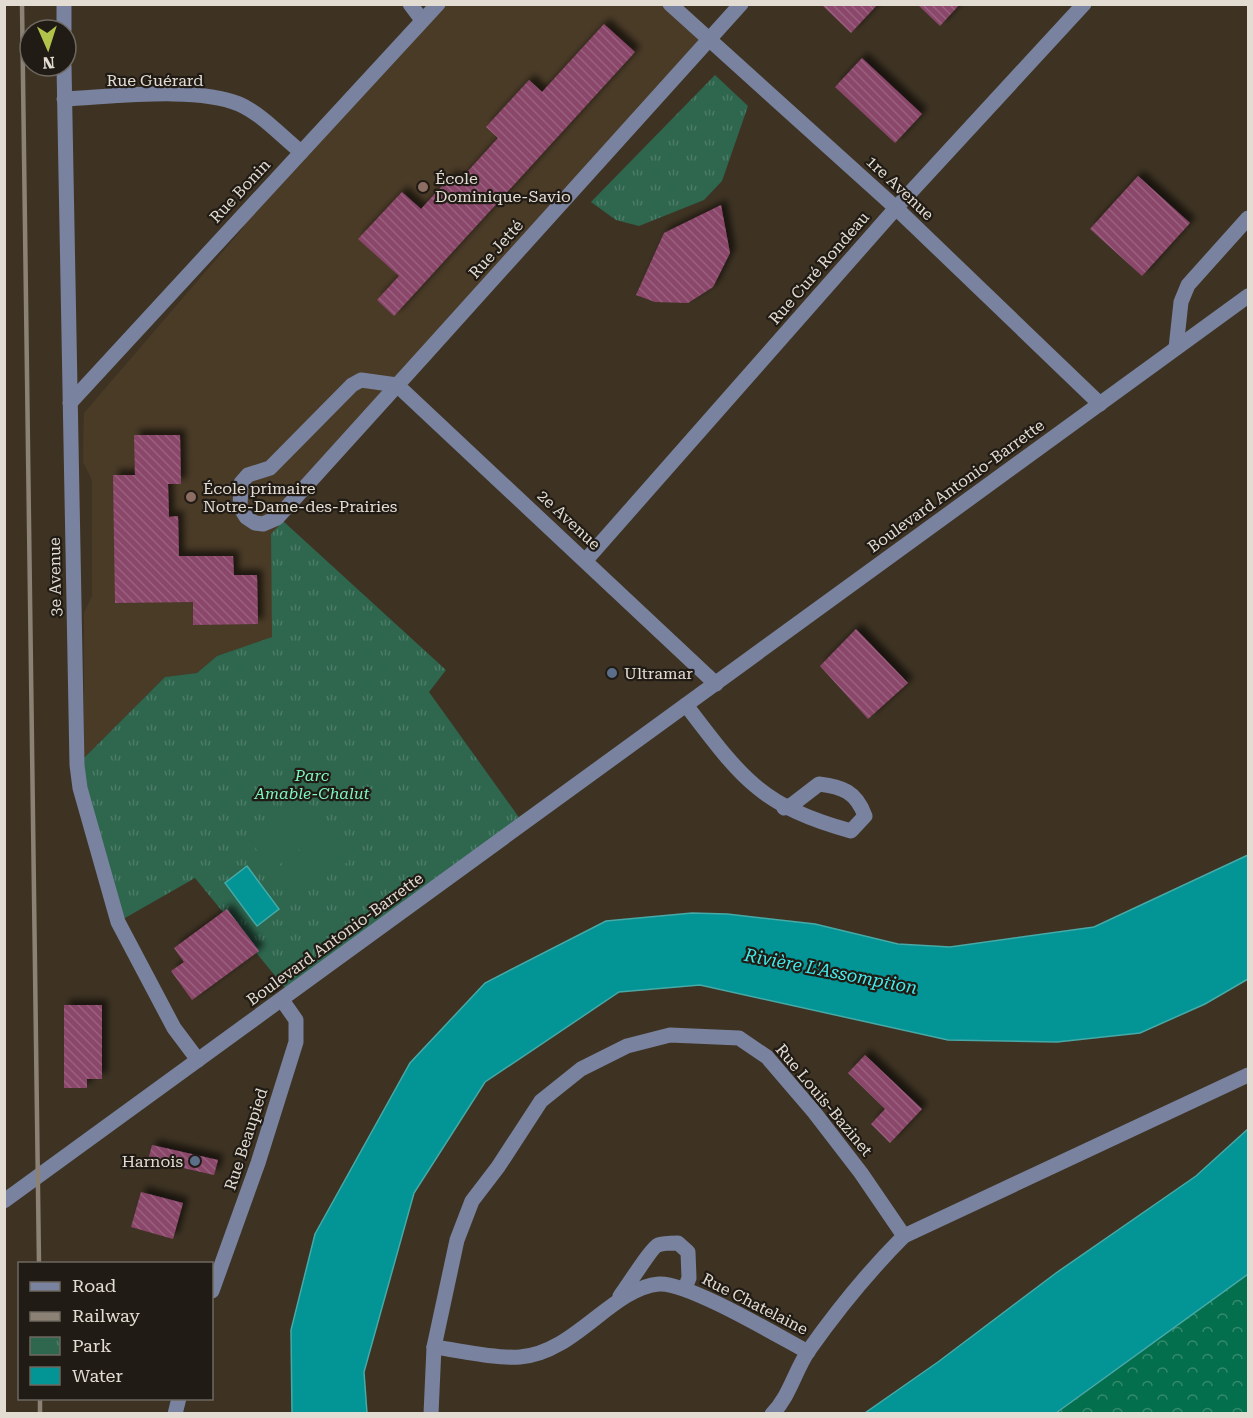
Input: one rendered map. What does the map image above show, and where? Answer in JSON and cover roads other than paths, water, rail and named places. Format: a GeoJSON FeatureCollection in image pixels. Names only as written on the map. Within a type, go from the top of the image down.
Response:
{"type":"FeatureCollection","features":[{"type":"Feature","properties":{"kind":"street"},"geometry":{"type":"LineString","coordinates":[[410,4],[422,20]]}},
{"type":"Feature","properties":{"kind":"street","name":"Rue Bonin"},"geometry":{"type":"LineString","coordinates":[[70,403],[438,4]]}},
{"type":"Feature","properties":{"kind":"street","name":"1re Avenue"},"geometry":{"type":"LineString","coordinates":[[670,4],[896,208],[1100,404]]}},
{"type":"Feature","properties":{"kind":"street","name":"Rue Jetté"},"geometry":{"type":"LineString","coordinates":[[397,385],[361,380],[352,385],[270,468],[248,475],[241,483],[239,490],[240,507],[246,517],[255,523],[263,524],[277,518],[741,4]]}},
{"type":"Feature","properties":{"kind":"street","name":"Rue Curé Rondeau"},"geometry":{"type":"LineString","coordinates":[[586,560],[896,208],[1084,4]]}},
{"type":"Feature","properties":{"kind":"street","name":"3e Avenue"},"geometry":{"type":"LineString","coordinates":[[64,78],[77,765],[80,788],[118,922],[174,1028],[198,1060]]}},
{"type":"Feature","properties":{"kind":"street","name":"Rue Guérard"},"geometry":{"type":"LineString","coordinates":[[64,99],[169,95],[224,99],[240,104],[254,113],[301,152]]}},
{"type":"Feature","properties":{"kind":"street"},"geometry":{"type":"LineString","coordinates":[[1176,348],[1181,302],[1188,285],[1248,218]]}},
{"type":"Feature","properties":{"kind":"street","name":"Boulevard Antonio-Barrette"},"geometry":{"type":"LineString","coordinates":[[4,1201],[1248,296]]}},
{"type":"Feature","properties":{"kind":"street","name":"2e Avenue"},"geometry":{"type":"LineString","coordinates":[[397,385],[716,684]]}},
{"type":"Feature","properties":{"kind":"street"},"geometry":{"type":"LineString","coordinates":[[686,705],[730,763],[753,786],[784,807],[813,821],[850,831],[865,816],[862,807],[849,792],[839,786],[819,784],[793,804],[784,807]]}},
{"type":"Feature","properties":{"kind":"street","name":"Rue Beaupied"},"geometry":{"type":"LineString","coordinates":[[213,1288],[258,1163],[296,1042],[297,1020],[282,1000]]}},
{"type":"Feature","properties":{"kind":"street","name":"Rue Louis-Bazinet"},"geometry":{"type":"LineString","coordinates":[[431,1413],[434,1347],[457,1240],[472,1201],[498,1167],[541,1101],[581,1069],[638,1043],[670,1035],[739,1038],[767,1057],[855,1164],[904,1236]]}},
{"type":"Feature","properties":{"kind":"street"},"geometry":{"type":"LineString","coordinates":[[772,1413],[780,1406],[808,1352],[870,1270],[904,1236],[1248,1076]]}},
{"type":"Feature","properties":{"kind":"street","name":"Rue Chatelaine"},"geometry":{"type":"LineString","coordinates":[[434,1347],[520,1357],[554,1347],[593,1322],[612,1305],[634,1278],[648,1253],[657,1245],[678,1243],[688,1252],[689,1278],[686,1288]]}},
{"type":"Feature","properties":{"kind":"street","name":"Rue Chatelaine"},"geometry":{"type":"LineString","coordinates":[[612,1305],[642,1287],[661,1284],[686,1288],[808,1352]]}},
{"type":"Feature","properties":{"kind":"water","name":"Rivière L'Assomption"},"geometry":{"type":"Polygon","coordinates":[[[1248,855],[1248,979],[1205,1004],[1140,1033],[1057,1042],[948,1040],[700,985],[619,992],[485,1082],[414,1193],[364,1372],[367,1413],[292,1413],[291,1330],[315,1234],[410,1063],[485,983],[606,921],[692,913],[727,914],[815,924],[898,944],[950,947],[1094,927],[1248,855]]]}},
{"type":"Feature","properties":{"kind":"water"},"geometry":{"type":"Polygon","coordinates":[[[247,866],[279,909],[257,926],[225,883],[247,866]]]}},
{"type":"Feature","properties":{"kind":"water"},"geometry":{"type":"Polygon","coordinates":[[[1248,1129],[1248,1274],[1056,1413],[865,1413],[938,1362],[1056,1273],[1196,1176],[1248,1129]]]}},
{"type":"Feature","properties":{"kind":"railway"},"geometry":{"type":"LineString","coordinates":[[22,4],[39,1262]]}},
{"type":"Feature","properties":{"kind":"railway"},"geometry":{"type":"LineString","coordinates":[[40,1400],[40,1414]]}},
{"type":"Feature","properties":{"kind":"place","name":"École Dominique-Savio"},"geometry":{"type":"Point","coordinates":[423,187]}},
{"type":"Feature","properties":{"kind":"place","name":"École primaire Notre-Dame-des-Prairies"},"geometry":{"type":"Point","coordinates":[191,497]}},
{"type":"Feature","properties":{"kind":"place","name":"Ultramar"},"geometry":{"type":"Point","coordinates":[612,673]}},
{"type":"Feature","properties":{"kind":"place","name":"Harnois"},"geometry":{"type":"Point","coordinates":[195,1161]}},
{"type":"Feature","properties":{"kind":"park label","name":"Parc Amable-Chalut"},"geometry":{"type":"Point","coordinates":[312,784]}}]}
